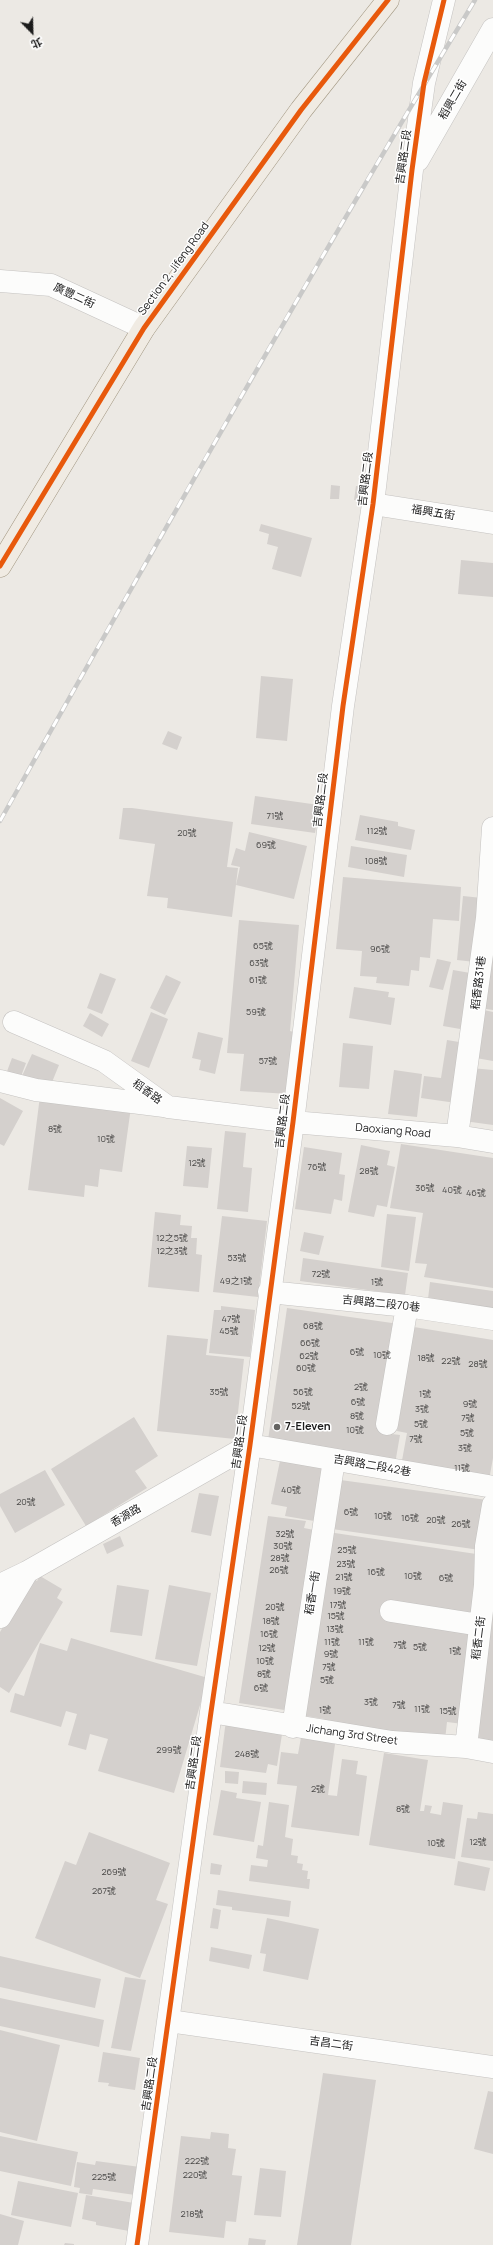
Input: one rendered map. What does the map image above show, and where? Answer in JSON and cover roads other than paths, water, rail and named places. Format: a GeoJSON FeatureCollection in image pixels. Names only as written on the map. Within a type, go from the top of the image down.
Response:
{"type":"FeatureCollection","features":[{"type":"Feature","properties":{"kind":"main road","name":"Section 2, Jifeng Road"},"geometry":{"type":"LineString","coordinates":[[0,566],[144,328],[301,110],[388,0]]}},
{"type":"Feature","properties":{"kind":"street","name":"吉興路二段"},"geometry":{"type":"LineString","coordinates":[[138,2245],[211,1712],[250,1445],[293,1122],[343,706],[373,504],[412,170],[424,83],[444,0]]}},
{"type":"Feature","properties":{"kind":"street","name":"稻興二街"},"geometry":{"type":"LineString","coordinates":[[412,170],[493,29]]}},
{"type":"Feature","properties":{"kind":"street","name":"廣豐二街"},"geometry":{"type":"LineString","coordinates":[[0,281],[51,285],[144,328]]}},
{"type":"Feature","properties":{"kind":"street","name":"福興五街"},"geometry":{"type":"LineString","coordinates":[[373,504],[493,523]]}},
{"type":"Feature","properties":{"kind":"street","name":"稻香路31巷"},"geometry":{"type":"LineString","coordinates":[[457,1136],[487,918],[493,828]]}},
{"type":"Feature","properties":{"kind":"street","name":"稻香路"},"geometry":{"type":"LineString","coordinates":[[14,1022],[104,1061],[168,1107],[293,1122]]}},
{"type":"Feature","properties":{"kind":"street"},"geometry":{"type":"LineString","coordinates":[[0,1081],[36,1090],[168,1107]]}},
{"type":"Feature","properties":{"kind":"street","name":"Daoxiang Road"},"geometry":{"type":"LineString","coordinates":[[293,1122],[457,1136],[493,1142]]}},
{"type":"Feature","properties":{"kind":"street","name":"吉興路二段70巷"},"geometry":{"type":"LineString","coordinates":[[270,1292],[407,1306],[493,1318]]}},
{"type":"Feature","properties":{"kind":"street"},"geometry":{"type":"LineString","coordinates":[[387,1424],[407,1306]]}},
{"type":"Feature","properties":{"kind":"street","name":"吉興路二段42巷"},"geometry":{"type":"LineString","coordinates":[[250,1445],[493,1487]]}},
{"type":"Feature","properties":{"kind":"street","name":"香源路"},"geometry":{"type":"LineString","coordinates":[[0,1585],[27,1572],[250,1445]]}},
{"type":"Feature","properties":{"kind":"street","name":"稻香一街"},"geometry":{"type":"LineString","coordinates":[[293,1727],[334,1460]]}},
{"type":"Feature","properties":{"kind":"street","name":"稻香二街"},"geometry":{"type":"LineString","coordinates":[[466,1747],[490,1546],[493,1505]]}},
{"type":"Feature","properties":{"kind":"street"},"geometry":{"type":"LineString","coordinates":[[0,1617],[27,1572]]}},
{"type":"Feature","properties":{"kind":"street"},"geometry":{"type":"LineString","coordinates":[[391,1612],[480,1625]]}},
{"type":"Feature","properties":{"kind":"street","name":"Jichang 3rd Street"},"geometry":{"type":"LineString","coordinates":[[211,1712],[293,1727],[392,1742],[466,1747],[493,1752]]}},
{"type":"Feature","properties":{"kind":"street","name":"吉昌二街"},"geometry":{"type":"LineString","coordinates":[[169,2021],[493,2067]]}},
{"type":"Feature","properties":{"kind":"railway"},"geometry":{"type":"LineString","coordinates":[[0,821],[234,409],[353,204],[475,0]]}},
{"type":"Feature","properties":{"kind":"place","name":"7-Eleven"},"geometry":{"type":"Point","coordinates":[277,1427]}}]}
